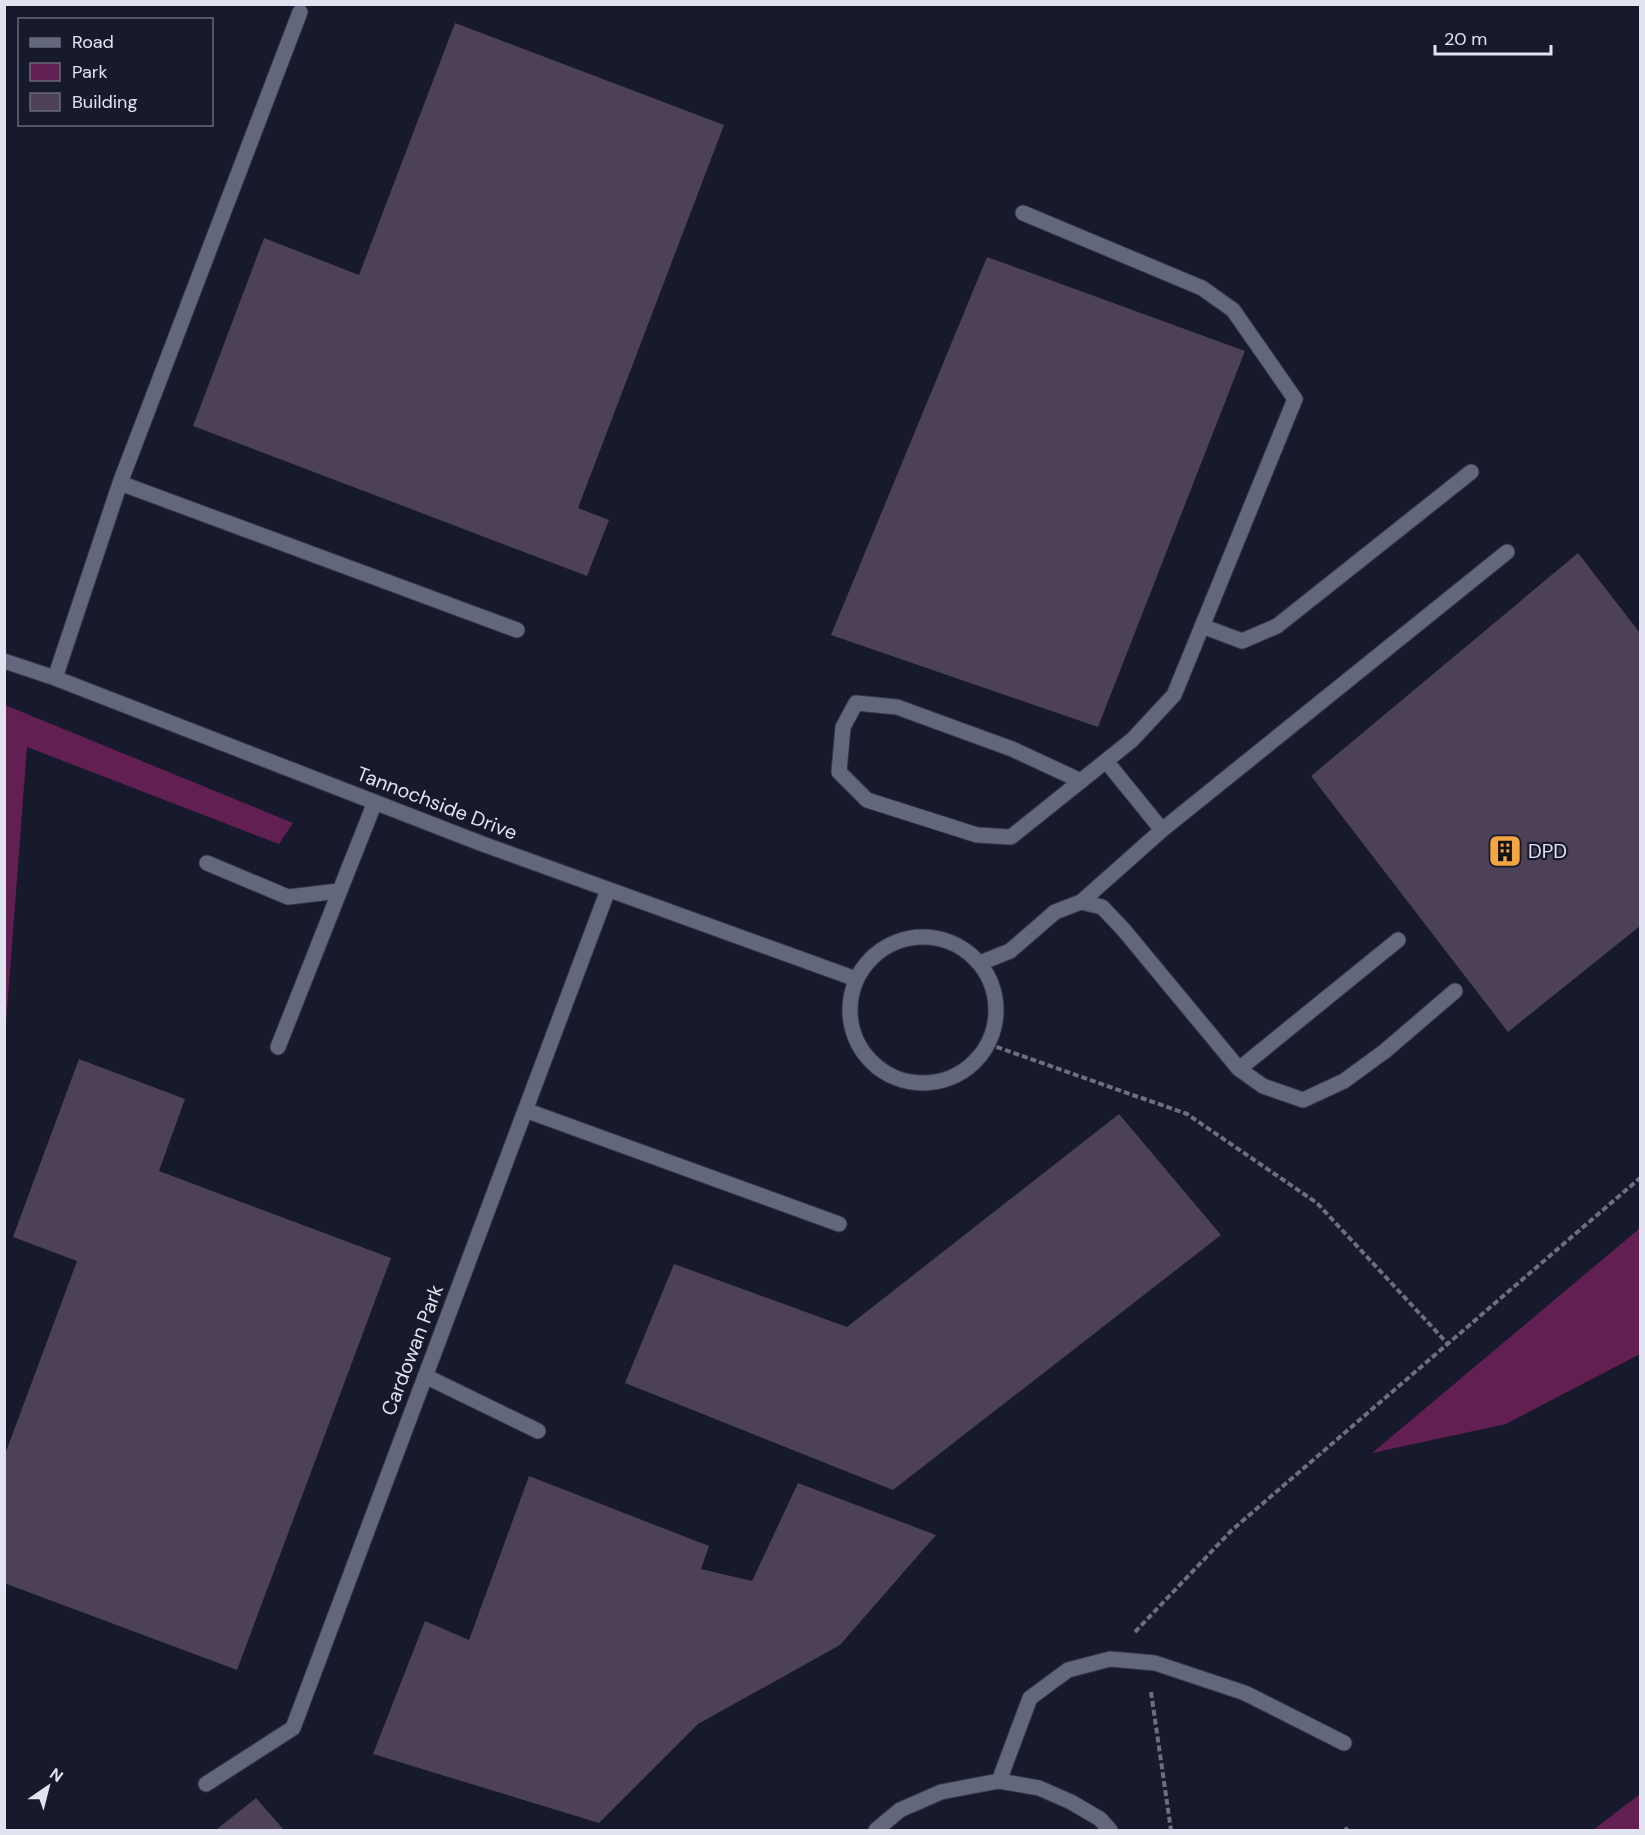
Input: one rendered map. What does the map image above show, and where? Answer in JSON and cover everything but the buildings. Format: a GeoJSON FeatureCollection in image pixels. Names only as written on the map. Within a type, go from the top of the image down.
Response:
{"type":"FeatureCollection","features":[{"type":"Feature","properties":{"kind":"street"},"geometry":{"type":"LineString","coordinates":[[55,678],[120,483],[300,12]]}},
{"type":"Feature","properties":{"kind":"street"},"geometry":{"type":"LineString","coordinates":[[1023,213],[1202,288],[1233,310],[1295,399],[1174,695],[1132,740],[1106,761],[1081,781],[1011,837],[977,835],[867,800],[839,772],[843,727],[856,703],[897,707],[1012,749],[1081,781]]}},
{"type":"Feature","properties":{"kind":"street"},"geometry":{"type":"LineString","coordinates":[[1202,626],[1242,641],[1277,626],[1471,472]]}},
{"type":"Feature","properties":{"kind":"street"},"geometry":{"type":"LineString","coordinates":[[120,483],[517,630]]}},
{"type":"Feature","properties":{"kind":"street"},"geometry":{"type":"LineString","coordinates":[[980,963],[1010,951],[1055,912],[1082,902],[1162,830],[1507,552]]}},
{"type":"Feature","properties":{"kind":"street","name":"Tannochside Drive"},"geometry":{"type":"LineString","coordinates":[[4,661],[55,678],[608,890],[856,979]]}},
{"type":"Feature","properties":{"kind":"street"},"geometry":{"type":"LineString","coordinates":[[1106,761],[1162,830]]}},
{"type":"Feature","properties":{"kind":"street"},"geometry":{"type":"LineString","coordinates":[[278,1047],[375,802]]}},
{"type":"Feature","properties":{"kind":"street"},"geometry":{"type":"LineString","coordinates":[[207,863],[288,897],[339,891]]}},
{"type":"Feature","properties":{"kind":"street","name":"Cardowan Park"},"geometry":{"type":"LineString","coordinates":[[206,1784],[293,1728],[608,890]]}},
{"type":"Feature","properties":{"kind":"street"},"geometry":{"type":"LineString","coordinates":[[1082,902],[1102,907],[1123,929],[1239,1069],[1263,1086],[1303,1100],[1344,1082],[1385,1051],[1455,991]]}},
{"type":"Feature","properties":{"kind":"street"},"geometry":{"type":"LineString","coordinates":[[934,937],[960,946],[980,963],[995,995],[996,1020],[988,1044],[973,1064],[951,1078],[926,1084],[894,1077],[873,1063],[853,1031],[850,1006],[856,979],[871,958],[892,943],[908,938],[934,937]]}},
{"type":"Feature","properties":{"kind":"street"},"geometry":{"type":"LineString","coordinates":[[1239,1069],[1398,940]]}},
{"type":"Feature","properties":{"kind":"street"},"geometry":{"type":"LineString","coordinates":[[525,1110],[839,1224]]}},
{"type":"Feature","properties":{"kind":"street"},"geometry":{"type":"LineString","coordinates":[[425,1376],[538,1431]]}},
{"type":"Feature","properties":{"kind":"street"},"geometry":{"type":"LineString","coordinates":[[999,1781],[1030,1698],[1068,1670],[1110,1659],[1146,1662],[1245,1693],[1344,1743]]}},
{"type":"Feature","properties":{"kind":"street"},"geometry":{"type":"LineString","coordinates":[[876,1830],[900,1810],[940,1792],[999,1781],[1039,1788],[1071,1802],[1100,1819],[1110,1830]]}},
{"type":"Feature","properties":{"kind":"path"},"geometry":{"type":"LineString","coordinates":[[988,1044],[1187,1114],[1317,1203],[1447,1343]]}},
{"type":"Feature","properties":{"kind":"path"},"geometry":{"type":"LineString","coordinates":[[1110,1659],[1232,1530],[1641,1178]]}},
{"type":"Feature","properties":{"kind":"path"},"geometry":{"type":"LineString","coordinates":[[1146,1662],[1171,1830]]}},
{"type":"Feature","properties":{"kind":"green space"},"geometry":{"type":"Polygon","coordinates":[[[5,705],[293,823],[279,844],[27,747],[5,1037],[5,705]]]}},
{"type":"Feature","properties":{"kind":"green space"},"geometry":{"type":"Polygon","coordinates":[[[1640,1228],[1640,1354],[1506,1424],[1372,1453],[1640,1228]]]}},
{"type":"Feature","properties":{"kind":"green space"},"geometry":{"type":"Polygon","coordinates":[[[1640,1794],[1640,1830],[1593,1830],[1640,1794]]]}},
{"type":"Feature","properties":{"kind":"place","name":"DPD"},"geometry":{"type":"Point","coordinates":[1505,851]}}]}
